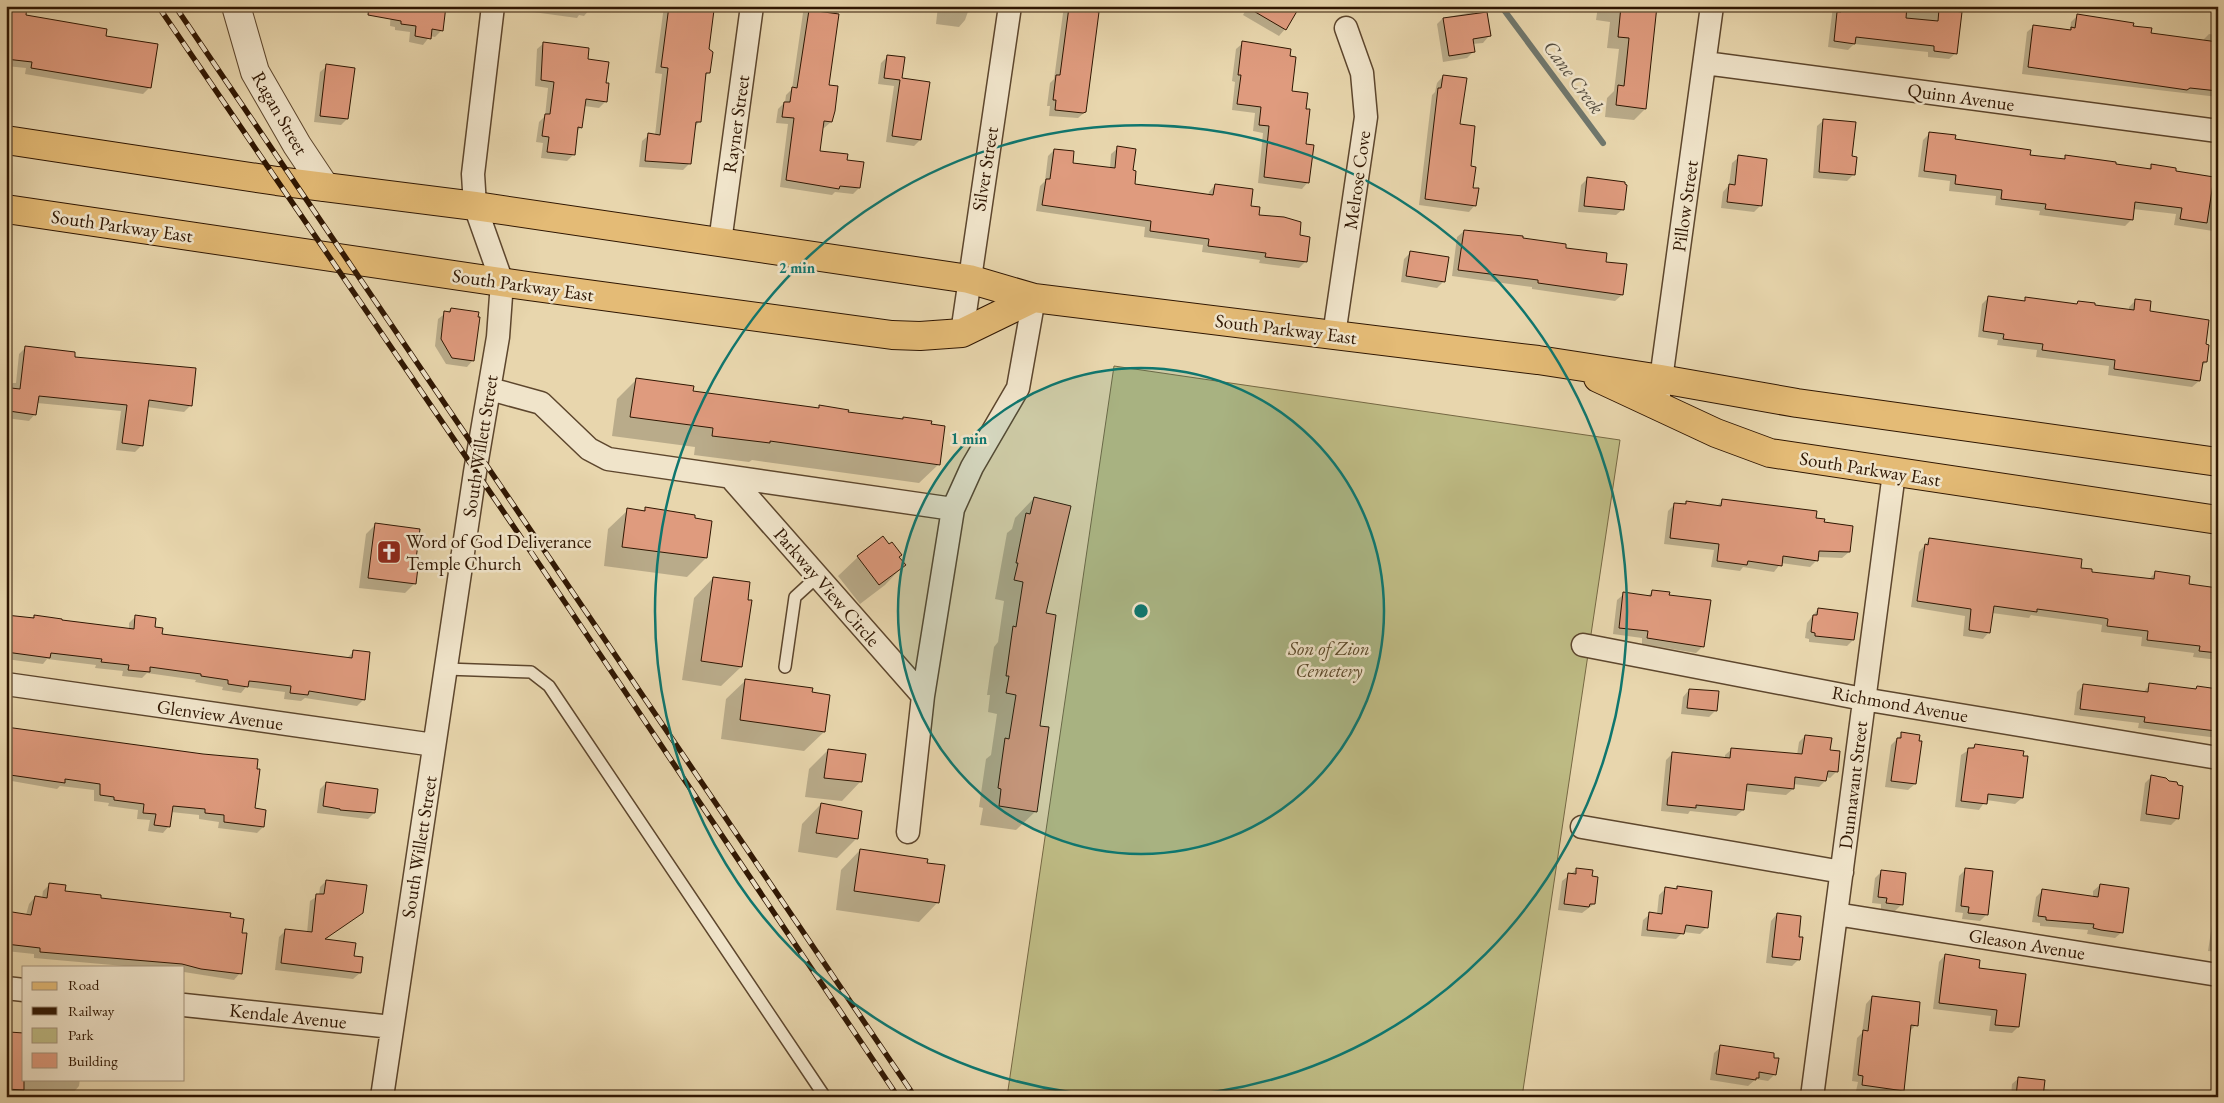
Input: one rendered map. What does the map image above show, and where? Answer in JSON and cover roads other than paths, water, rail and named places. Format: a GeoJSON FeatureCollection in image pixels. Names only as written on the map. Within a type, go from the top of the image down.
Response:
{"type":"FeatureCollection","features":[{"type":"Feature","properties":{"kind":"main road","name":"South Parkway East"},"geometry":{"type":"LineString","coordinates":[[6,140],[325,187],[475,206],[969,279],[1034,298],[1538,360],[1797,403],[2218,462]]}},
{"type":"Feature","properties":{"kind":"main road","name":"South Parkway East"},"geometry":{"type":"LineString","coordinates":[[6,209],[847,331],[920,336],[962,333],[1034,298]]}},
{"type":"Feature","properties":{"kind":"main road","name":"South Parkway East"},"geometry":{"type":"LineString","coordinates":[[1538,360],[1601,379],[1716,433],[1770,453],[2218,520]]}},
{"type":"Feature","properties":{"kind":"street","name":"Ragan Street"},"geometry":{"type":"LineString","coordinates":[[236,6],[255,72],[325,187]]}},
{"type":"Feature","properties":{"kind":"street","name":"South Willett Street"},"geometry":{"type":"LineString","coordinates":[[382,1097],[434,745],[498,337],[502,282],[475,206],[473,174],[493,6]]}},
{"type":"Feature","properties":{"kind":"street","name":"Rayner Street"},"geometry":{"type":"LineString","coordinates":[[720,242],[752,6]]}},
{"type":"Feature","properties":{"kind":"street","name":"Silver Street"},"geometry":{"type":"LineString","coordinates":[[962,333],[1010,6]]}},
{"type":"Feature","properties":{"kind":"street","name":"Pillow Street"},"geometry":{"type":"LineString","coordinates":[[1657,405],[1712,6]]}},
{"type":"Feature","properties":{"kind":"street","name":"Melrose Cove"},"geometry":{"type":"LineString","coordinates":[[1334,335],[1366,117],[1362,73],[1346,28]]}},
{"type":"Feature","properties":{"kind":"street","name":"Quinn Avenue"},"geometry":{"type":"LineString","coordinates":[[1705,63],[2218,131]]}},
{"type":"Feature","properties":{"kind":"street"},"geometry":{"type":"LineString","coordinates":[[908,832],[923,696],[953,509],[972,467],[1018,388],[1034,298]]}},
{"type":"Feature","properties":{"kind":"street"},"geometry":{"type":"LineString","coordinates":[[490,389],[541,403],[589,449],[608,459],[953,509]]}},
{"type":"Feature","properties":{"kind":"street","name":"Dunnavant Street"},"geometry":{"type":"LineString","coordinates":[[1812,1097],[1894,472]]}},
{"type":"Feature","properties":{"kind":"street","name":"Parkway View Circle"},"geometry":{"type":"LineString","coordinates":[[731,478],[923,696]]}},
{"type":"Feature","properties":{"kind":"street","name":"Richmond Avenue"},"geometry":{"type":"LineString","coordinates":[[1583,646],[1863,699],[2218,758]]}},
{"type":"Feature","properties":{"kind":"street","name":"Glenview Avenue"},"geometry":{"type":"LineString","coordinates":[[6,684],[434,745]]}},
{"type":"Feature","properties":{"kind":"street"},"geometry":{"type":"LineString","coordinates":[[1582,826],[1842,872]]}},
{"type":"Feature","properties":{"kind":"street","name":"Gleason Avenue"},"geometry":{"type":"LineString","coordinates":[[1836,914],[2218,975]]}},
{"type":"Feature","properties":{"kind":"street"},"geometry":{"type":"LineString","coordinates":[[6,988],[22,990]]}},
{"type":"Feature","properties":{"kind":"street","name":"Kendale Avenue"},"geometry":{"type":"LineString","coordinates":[[185,1005],[392,1027]]}},
{"type":"Feature","properties":{"kind":"lane"},"geometry":{"type":"LineString","coordinates":[[785,668],[795,597],[818,576]]}},
{"type":"Feature","properties":{"kind":"lane"},"geometry":{"type":"LineString","coordinates":[[446,669],[531,672],[549,686],[825,1097]]}},
{"type":"Feature","properties":{"kind":"waterway","name":"Cane Creek"},"geometry":{"type":"LineString","coordinates":[[1501,6],[1603,143]]}},
{"type":"Feature","properties":{"kind":"railway"},"geometry":{"type":"LineString","coordinates":[[158,6],[533,555],[898,1097]]}},
{"type":"Feature","properties":{"kind":"railway"},"geometry":{"type":"LineString","coordinates":[[175,6],[915,1097]]}},
{"type":"Feature","properties":{"kind":"place","name":"Word of God Deliverance Temple Church"},"geometry":{"type":"Point","coordinates":[389,552]}},
{"type":"Feature","properties":{"kind":"park label","name":"Son of Zion Cemetery"},"geometry":{"type":"Point","coordinates":[1329,659]}}]}
